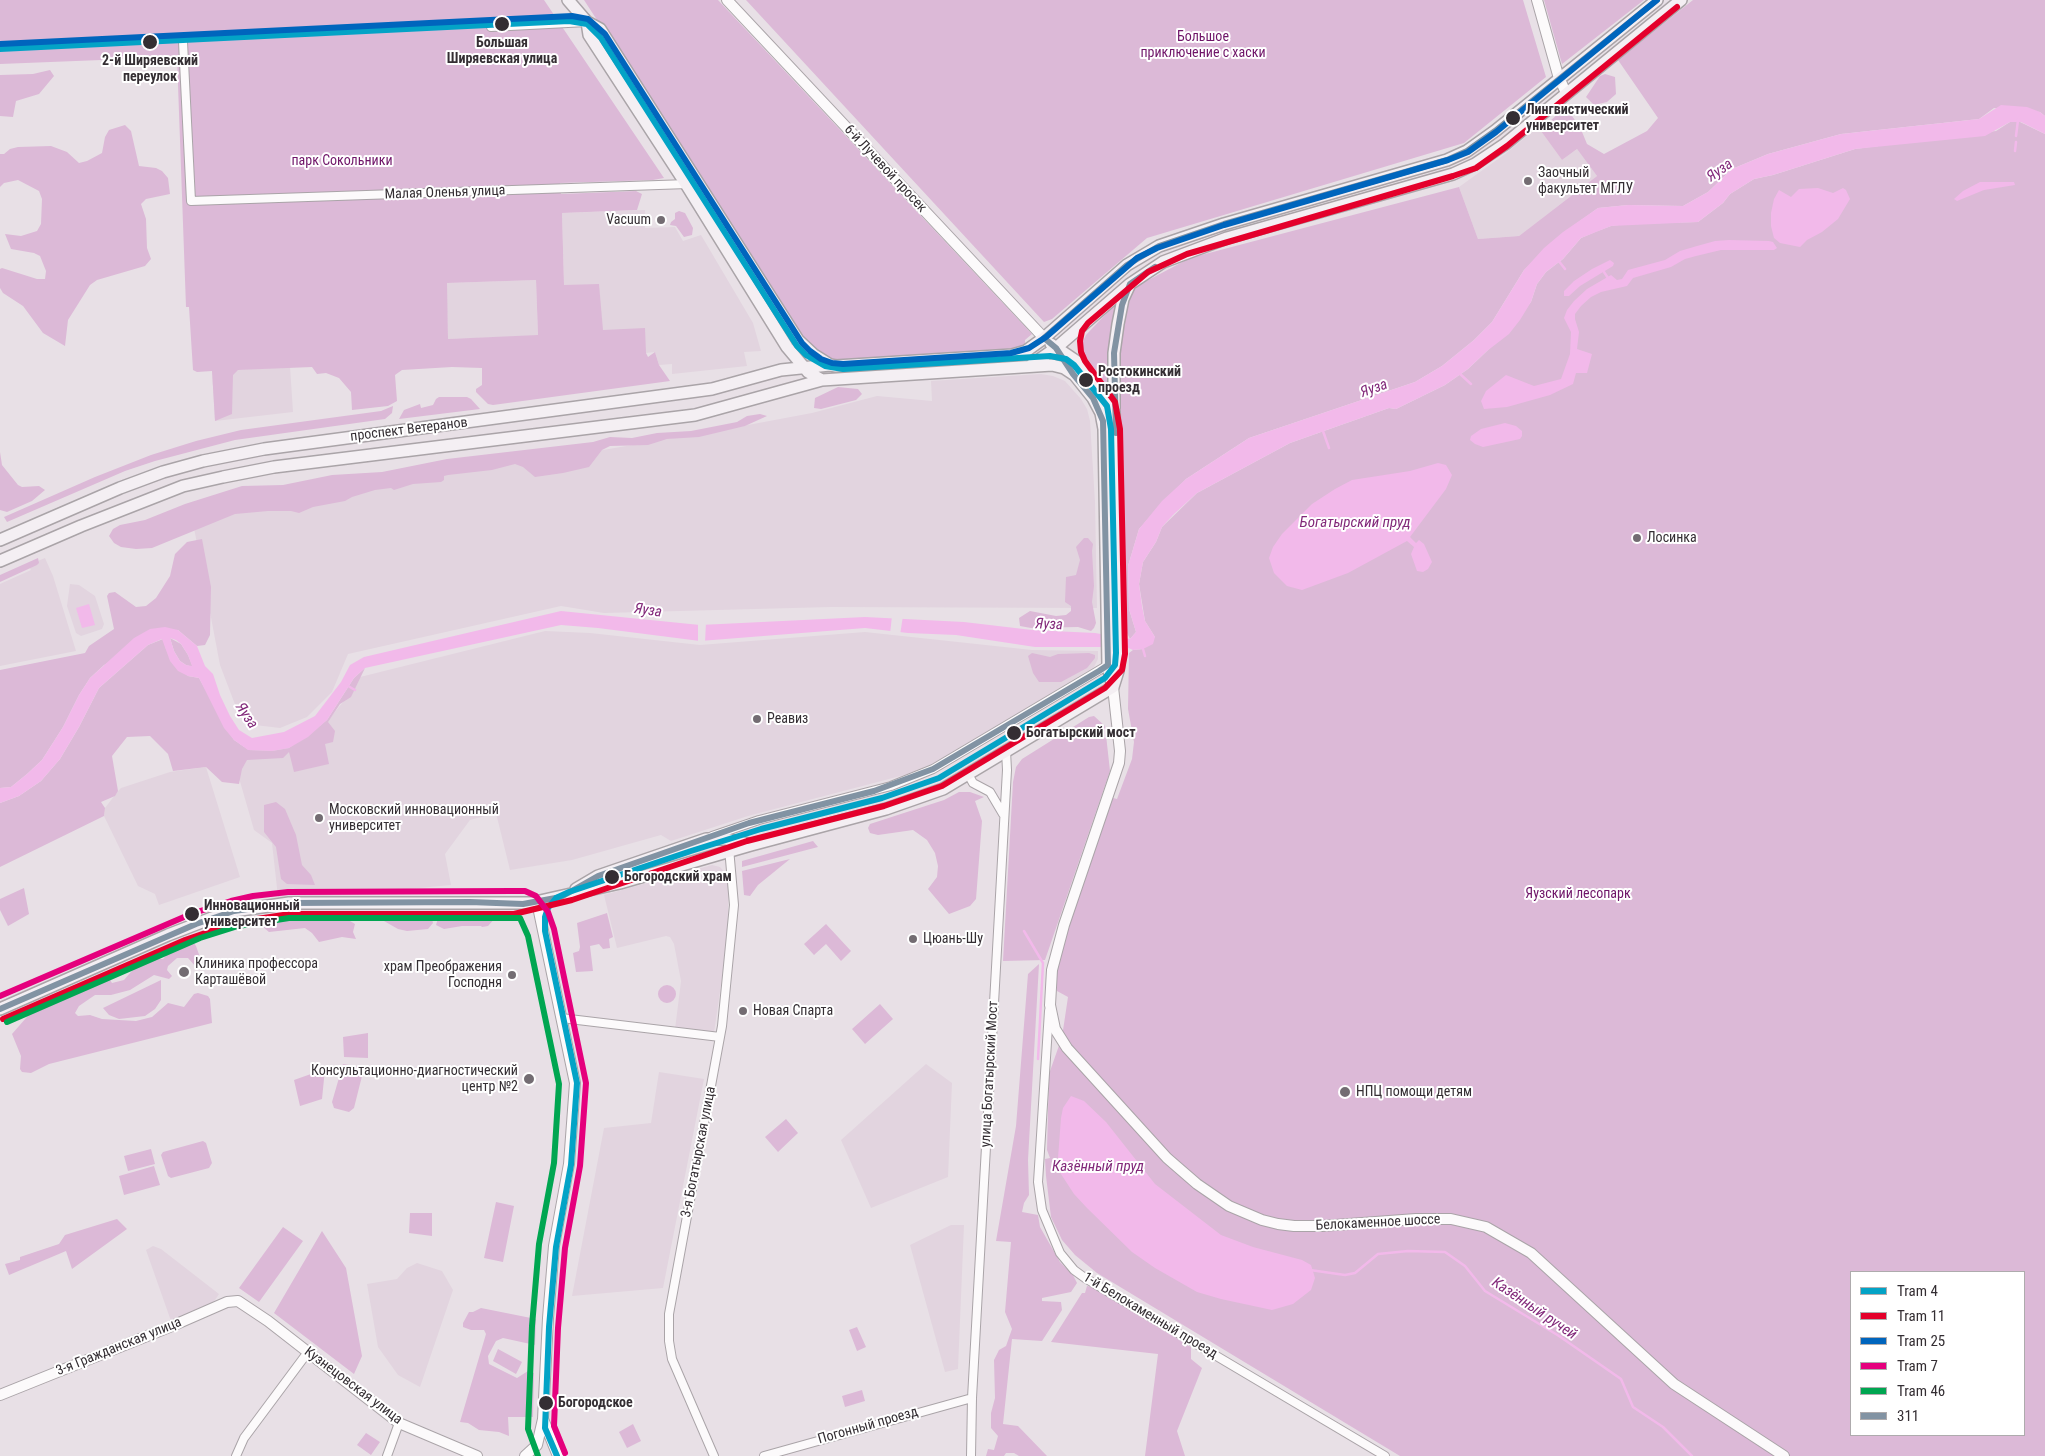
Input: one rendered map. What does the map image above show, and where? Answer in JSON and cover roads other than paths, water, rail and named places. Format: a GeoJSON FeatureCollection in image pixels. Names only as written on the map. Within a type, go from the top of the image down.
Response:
{"type":"FeatureCollection","features":[{"type":"Feature","properties":{"kind":"main road"},"geometry":{"type":"LineString","coordinates":[[568,0],[587,22],[600,29],[700,183],[798,340],[809,352],[830,366]]}},
{"type":"Feature","properties":{"kind":"main road"},"geometry":{"type":"LineString","coordinates":[[1114,412],[1108,398],[1082,365],[1044,338],[1114,276],[1149,251],[1180,238],[1458,156],[1495,131],[1657,0]]}},
{"type":"Feature","properties":{"kind":"main road"},"geometry":{"type":"LineString","coordinates":[[1030,366],[1056,348],[1130,284],[1163,262],[1187,251],[1465,169],[1486,158],[1681,0]]}},
{"type":"Feature","properties":{"kind":"main road"},"geometry":{"type":"LineString","coordinates":[[587,22],[589,35],[686,184],[787,347],[802,367],[822,380]]}},
{"type":"Feature","properties":{"kind":"main road"},"geometry":{"type":"LineString","coordinates":[[568,894],[598,876],[706,839],[728,845],[751,845],[918,799],[943,789],[1113,687],[1119,610],[1114,354],[1118,324],[1130,284]]}},
{"type":"Feature","properties":{"kind":"main road","name":"проспект Ветеранов"},"geometry":{"type":"LineString","coordinates":[[0,540],[120,488],[163,472],[202,461],[264,449],[712,389],[781,370],[802,367],[1012,355],[1026,351],[1044,338]]}},
{"type":"Feature","properties":{"kind":"main road"},"geometry":{"type":"LineString","coordinates":[[1056,348],[1073,374],[1093,398],[1100,413],[1104,429],[1107,611],[1114,659]]}},
{"type":"Feature","properties":{"kind":"main road","name":"проспект Ветеранов"},"geometry":{"type":"LineString","coordinates":[[0,561],[174,489],[274,467],[695,415],[822,380],[1030,366],[1058,366],[1073,374]]}},
{"type":"Feature","properties":{"kind":"main road"},"geometry":{"type":"LineString","coordinates":[[1,1008],[196,924],[234,911],[288,903],[470,902],[523,904],[620,883],[728,845]]}},
{"type":"Feature","properties":{"kind":"street","name":"6-й Лучевой просек"},"geometry":{"type":"LineString","coordinates":[[727,0],[1044,338]]}},
{"type":"Feature","properties":{"kind":"street"},"geometry":{"type":"LineString","coordinates":[[1537,0],[1560,79],[1566,92]]}},
{"type":"Feature","properties":{"kind":"street"},"geometry":{"type":"LineString","coordinates":[[491,27],[587,22]]}},
{"type":"Feature","properties":{"kind":"street","name":"Малая Оленья улица"},"geometry":{"type":"LineString","coordinates":[[182,42],[191,201],[700,183]]}},
{"type":"Feature","properties":{"kind":"street"},"geometry":{"type":"LineString","coordinates":[[706,839],[759,820],[882,788],[933,769],[1114,659]]}},
{"type":"Feature","properties":{"kind":"street"},"geometry":{"type":"LineString","coordinates":[[1050,1005],[1052,970],[1064,925],[1119,763],[1120,751],[1113,687]]}},
{"type":"Feature","properties":{"kind":"street","name":"улица Богатырский Мост"},"geometry":{"type":"LineString","coordinates":[[971,1456],[972,1398],[1007,770],[1006,750]]}},
{"type":"Feature","properties":{"kind":"street"},"geometry":{"type":"LineString","coordinates":[[968,774],[973,783],[990,792],[1004,816]]}},
{"type":"Feature","properties":{"kind":"street","name":"3-я Богатырская улица"},"geometry":{"type":"LineString","coordinates":[[714,1456],[672,1359],[669,1341],[669,1314],[720,1037],[734,905],[728,845]]}},
{"type":"Feature","properties":{"kind":"street"},"geometry":{"type":"LineString","coordinates":[[525,1456],[537,1445],[543,1419],[546,1334],[554,1246],[569,1164],[575,1083],[537,902]]}},
{"type":"Feature","properties":{"kind":"street","name":"1-й Белокаменный проезд"},"geometry":{"type":"LineString","coordinates":[[1050,1005],[1038,1182],[1042,1210],[1060,1253],[1074,1270],[1085,1278],[1385,1456]]}},
{"type":"Feature","properties":{"kind":"street","name":"Белокаменное шоссе"},"geometry":{"type":"LineString","coordinates":[[1050,1005],[1055,1029],[1067,1048],[1167,1158],[1197,1184],[1229,1206],[1262,1220],[1286,1225],[1322,1226],[1416,1219],[1451,1219],[1486,1227],[1531,1254],[1674,1384],[1784,1456]]}},
{"type":"Feature","properties":{"kind":"street"},"geometry":{"type":"LineString","coordinates":[[561,1018],[720,1037]]}},
{"type":"Feature","properties":{"kind":"street","name":"Кузнецовская улица"},"geometry":{"type":"LineString","coordinates":[[238,1301],[254,1311],[400,1423],[477,1456]]}},
{"type":"Feature","properties":{"kind":"street","name":"3-я Гражданская улица"},"geometry":{"type":"LineString","coordinates":[[0,1395],[227,1302],[238,1301]]}},
{"type":"Feature","properties":{"kind":"street"},"geometry":{"type":"LineString","coordinates":[[236,1456],[244,1438],[308,1352]]}},
{"type":"Feature","properties":{"kind":"street","name":"Погонный проезд"},"geometry":{"type":"LineString","coordinates":[[764,1456],[972,1398]]}},
{"type":"Feature","properties":{"kind":"street"},"geometry":{"type":"LineString","coordinates":[[543,1419],[558,1456]]}},
{"type":"Feature","properties":{"kind":"street"},"geometry":{"type":"LineString","coordinates":[[387,1456],[400,1423]]}},
{"type":"Feature","properties":{"kind":"water"},"geometry":{"type":"Polygon","coordinates":[[[2001,105],[2027,107],[2045,116],[2045,134],[2021,122],[2010,122],[1985,136],[1855,149],[1773,175],[1754,179],[1730,194],[1723,203],[1698,222],[1611,226],[1581,238],[1563,259],[1546,272],[1537,284],[1531,302],[1509,334],[1468,369],[1445,385],[1396,409],[1389,408],[1290,443],[1197,493],[1173,515],[1162,527],[1156,542],[1143,562],[1139,584],[1142,606],[1145,621],[1155,637],[1153,644],[1143,649],[1133,650],[1126,647],[1035,647],[956,635],[908,633],[865,628],[700,641],[561,625],[365,668],[354,678],[327,720],[308,737],[289,748],[272,751],[248,750],[234,740],[224,728],[199,678],[188,676],[178,671],[170,661],[162,639],[148,645],[99,688],[60,759],[41,781],[19,796],[0,803],[0,788],[11,787],[42,760],[90,678],[134,638],[150,629],[165,627],[178,630],[197,646],[205,666],[213,674],[230,716],[239,730],[252,738],[284,732],[315,716],[341,682],[350,665],[364,657],[561,611],[700,625],[865,617],[964,622],[1032,630],[1095,633],[1130,639],[1136,632],[1129,609],[1128,566],[1139,529],[1162,501],[1186,479],[1249,438],[1415,382],[1442,366],[1474,340],[1492,322],[1524,270],[1544,248],[1563,232],[1598,208],[1628,205],[1683,206],[1708,192],[1732,169],[1768,154],[1841,134],[1979,119],[2001,105]],[[170,638],[174,651],[180,661],[192,666],[188,655],[176,640],[170,638]]]}},
{"type":"Feature","properties":{"kind":"water"},"geometry":{"type":"Polygon","coordinates":[[[1980,182],[2014,182],[2015,185],[1984,190],[1957,201],[1954,199],[1963,191],[1980,182]]]}},
{"type":"Feature","properties":{"kind":"water"},"geometry":{"type":"Polygon","coordinates":[[[1818,188],[1833,193],[1843,188],[1846,190],[1850,199],[1838,219],[1800,247],[1780,243],[1774,238],[1771,226],[1774,199],[1779,190],[1791,197],[1799,189],[1818,188]]]}},
{"type":"Feature","properties":{"kind":"water"},"geometry":{"type":"Polygon","coordinates":[[[1715,241],[1769,241],[1773,242],[1777,248],[1774,250],[1721,250],[1696,256],[1685,259],[1671,267],[1633,278],[1627,286],[1601,292],[1591,297],[1575,314],[1579,332],[1577,349],[1592,354],[1587,373],[1576,373],[1573,384],[1550,395],[1507,407],[1484,409],[1481,401],[1486,391],[1506,375],[1534,386],[1561,379],[1570,354],[1571,332],[1564,318],[1574,301],[1587,289],[1611,275],[1617,280],[1622,279],[1628,270],[1665,260],[1680,251],[1715,241]]]}},
{"type":"Feature","properties":{"kind":"water"},"geometry":{"type":"Polygon","coordinates":[[[1610,260],[1614,263],[1613,266],[1580,286],[1569,296],[1564,296],[1564,291],[1574,281],[1610,260]]]}},
{"type":"Feature","properties":{"kind":"water"},"geometry":{"type":"Polygon","coordinates":[[[1505,423],[1516,426],[1522,431],[1520,439],[1483,447],[1470,440],[1471,436],[1481,429],[1505,423]]]}},
{"type":"Feature","properties":{"kind":"water","name":"Богатырский пруд"},"geometry":{"type":"Polygon","coordinates":[[[1438,463],[1446,465],[1452,475],[1446,489],[1410,537],[1416,543],[1419,540],[1424,544],[1432,562],[1428,569],[1423,572],[1417,571],[1411,554],[1414,547],[1407,541],[1348,573],[1302,590],[1287,586],[1274,573],[1269,558],[1273,547],[1282,534],[1312,504],[1352,480],[1410,471],[1438,463]]]}},
{"type":"Feature","properties":{"kind":"water"},"geometry":{"type":"Polygon","coordinates":[[[89,604],[95,625],[82,628],[76,608],[89,604]]]}},
{"type":"Feature","properties":{"kind":"water","name":"Казённый пруд"},"geometry":{"type":"Polygon","coordinates":[[[1071,1096],[1084,1101],[1106,1122],[1155,1184],[1221,1235],[1253,1247],[1302,1260],[1311,1265],[1315,1278],[1311,1290],[1293,1304],[1272,1310],[1197,1292],[1155,1268],[1132,1252],[1074,1194],[1059,1171],[1061,1118],[1063,1108],[1071,1096]]]}},
{"type":"Feature","properties":{"kind":"waterway"},"geometry":{"type":"LineString","coordinates":[[2016,136],[2018,120]]}},
{"type":"Feature","properties":{"kind":"waterway"},"geometry":{"type":"LineString","coordinates":[[2015,151],[2016,142]]}},
{"type":"Feature","properties":{"kind":"waterway"},"geometry":{"type":"LineString","coordinates":[[1558,260],[1565,269]]}},
{"type":"Feature","properties":{"kind":"waterway"},"geometry":{"type":"LineString","coordinates":[[1602,269],[1608,278]]}},
{"type":"Feature","properties":{"kind":"waterway"},"geometry":{"type":"LineString","coordinates":[[1459,373],[1471,384]]}},
{"type":"Feature","properties":{"kind":"waterway"},"geometry":{"type":"LineString","coordinates":[[1323,431],[1329,448]]}},
{"type":"Feature","properties":{"kind":"waterway"},"geometry":{"type":"LineString","coordinates":[[1143,649],[1145,656]]}},
{"type":"Feature","properties":{"kind":"waterway"},"geometry":{"type":"LineString","coordinates":[[348,686],[355,690]]}},
{"type":"Feature","properties":{"kind":"waterway","name":"Казённый ручей"},"geometry":{"type":"LineString","coordinates":[[1024,931],[1043,963],[1038,1059]]}},
{"type":"Feature","properties":{"kind":"waterway","name":"Казённый ручей"},"geometry":{"type":"LineString","coordinates":[[1310,1270],[1345,1275],[1355,1273],[1378,1254],[1408,1251],[1445,1252],[1465,1266],[1485,1291],[1559,1336],[1621,1379],[1633,1407],[1663,1427],[1692,1456]]}},
{"type":"Feature","properties":{"kind":"tram line","name":"25"},"geometry":{"type":"LineString","coordinates":[[0,44],[572,16],[588,19],[605,34],[802,343],[821,359],[843,364],[1011,353],[1029,348],[1046,337],[1137,258],[1157,248],[1224,225],[1448,160],[1468,152],[1496,132],[1657,0]]}},
{"type":"Feature","properties":{"kind":"tram line","name":"11"},"geometry":{"type":"LineString","coordinates":[[3,1019],[185,940],[237,922],[290,914],[514,914],[572,900],[747,841],[884,806],[942,786],[1105,688],[1122,670],[1125,654],[1120,429],[1115,402],[1085,361],[1081,352],[1080,341],[1082,331],[1088,323],[1148,272],[1187,254],[1476,168],[1507,146],[1677,7]]}},
{"type":"Feature","properties":{"kind":"tram line","name":"4"},"geometry":{"type":"LineString","coordinates":[[0,49],[569,21],[587,24],[601,38],[797,346],[806,355],[825,366],[843,369],[1050,356],[1066,359],[1074,365],[1107,406],[1111,429],[1116,653],[1115,665],[1105,678],[939,778],[882,798],[761,829],[691,851],[569,892],[556,898],[548,908],[545,917],[545,931],[577,1083],[571,1165],[556,1247],[549,1327],[545,1428],[557,1456]]}},
{"type":"Feature","properties":{"kind":"tram line","name":"7"},"geometry":{"type":"LineString","coordinates":[[0,996],[191,914],[253,896],[288,892],[512,891],[525,891],[536,896],[548,912],[554,929],[586,1083],[580,1166],[565,1248],[558,1328],[554,1426],[565,1453]]}},
{"type":"Feature","properties":{"kind":"tram line","name":"46"},"geometry":{"type":"LineString","coordinates":[[7,1022],[200,938],[238,926],[289,918],[520,918],[528,936],[559,1084],[554,1163],[539,1244],[532,1326],[528,1429],[538,1456]]}},
{"type":"Feature","properties":{"kind":"place","name":"Большая Ширяевская улица"},"geometry":{"type":"Point","coordinates":[502,24]}},
{"type":"Feature","properties":{"kind":"place","name":"2-й Ширяевский переулок"},"geometry":{"type":"Point","coordinates":[150,42]}},
{"type":"Feature","properties":{"kind":"place","name":"Лингвистический университет"},"geometry":{"type":"Point","coordinates":[1513,118]}},
{"type":"Feature","properties":{"kind":"place","name":"Заочный факультет МГЛУ"},"geometry":{"type":"Point","coordinates":[1528,181]}},
{"type":"Feature","properties":{"kind":"place","name":"Vacuum"},"geometry":{"type":"Point","coordinates":[661,220]}},
{"type":"Feature","properties":{"kind":"place","name":"Ростокинский проезд"},"geometry":{"type":"Point","coordinates":[1086,380]}},
{"type":"Feature","properties":{"kind":"place","name":"Лосинка"},"geometry":{"type":"Point","coordinates":[1637,538]}},
{"type":"Feature","properties":{"kind":"place","name":"Реавиз"},"geometry":{"type":"Point","coordinates":[757,719]}},
{"type":"Feature","properties":{"kind":"place","name":"Богатырский мост"},"geometry":{"type":"Point","coordinates":[1014,733]}},
{"type":"Feature","properties":{"kind":"place","name":"Московский инновационный университет"},"geometry":{"type":"Point","coordinates":[319,818]}},
{"type":"Feature","properties":{"kind":"place","name":"Богородский храм"},"geometry":{"type":"Point","coordinates":[612,877]}},
{"type":"Feature","properties":{"kind":"place","name":"Инновационный университет"},"geometry":{"type":"Point","coordinates":[192,914]}},
{"type":"Feature","properties":{"kind":"place","name":"Цюань-Шу"},"geometry":{"type":"Point","coordinates":[913,939]}},
{"type":"Feature","properties":{"kind":"place","name":"Клиника профессора Карташёвой"},"geometry":{"type":"Point","coordinates":[184,972]}},
{"type":"Feature","properties":{"kind":"place","name":"храм Преображения Господня"},"geometry":{"type":"Point","coordinates":[512,975]}},
{"type":"Feature","properties":{"kind":"place","name":"Новая Спарта"},"geometry":{"type":"Point","coordinates":[743,1011]}},
{"type":"Feature","properties":{"kind":"place","name":"Консультационно-диагностический центр №2"},"geometry":{"type":"Point","coordinates":[529,1079]}},
{"type":"Feature","properties":{"kind":"place","name":"НПЦ помощи детям"},"geometry":{"type":"Point","coordinates":[1345,1092]}},
{"type":"Feature","properties":{"kind":"place","name":"Богородское"},"geometry":{"type":"Point","coordinates":[546,1403]}},
{"type":"Feature","properties":{"kind":"park label","name":"Большое приключение с хаски"},"geometry":{"type":"Point","coordinates":[1203,46]}},
{"type":"Feature","properties":{"kind":"park label","name":"парк Сокольники"},"geometry":{"type":"Point","coordinates":[342,161]}},
{"type":"Feature","properties":{"kind":"park label","name":"Яузский лесопарк"},"geometry":{"type":"Point","coordinates":[1578,894]}},
{"type":"Feature","properties":{"kind":"water label","name":"Яуза"},"geometry":{"type":"Point","coordinates":[1720,171]}},
{"type":"Feature","properties":{"kind":"water label","name":"Яуза"},"geometry":{"type":"Point","coordinates":[1374,389]}},
{"type":"Feature","properties":{"kind":"water label","name":"Яуза"},"geometry":{"type":"Point","coordinates":[648,611]}},
{"type":"Feature","properties":{"kind":"water label","name":"Яуза"},"geometry":{"type":"Point","coordinates":[1049,625]}},
{"type":"Feature","properties":{"kind":"water label","name":"Яуза"},"geometry":{"type":"Point","coordinates":[246,716]}}]}
